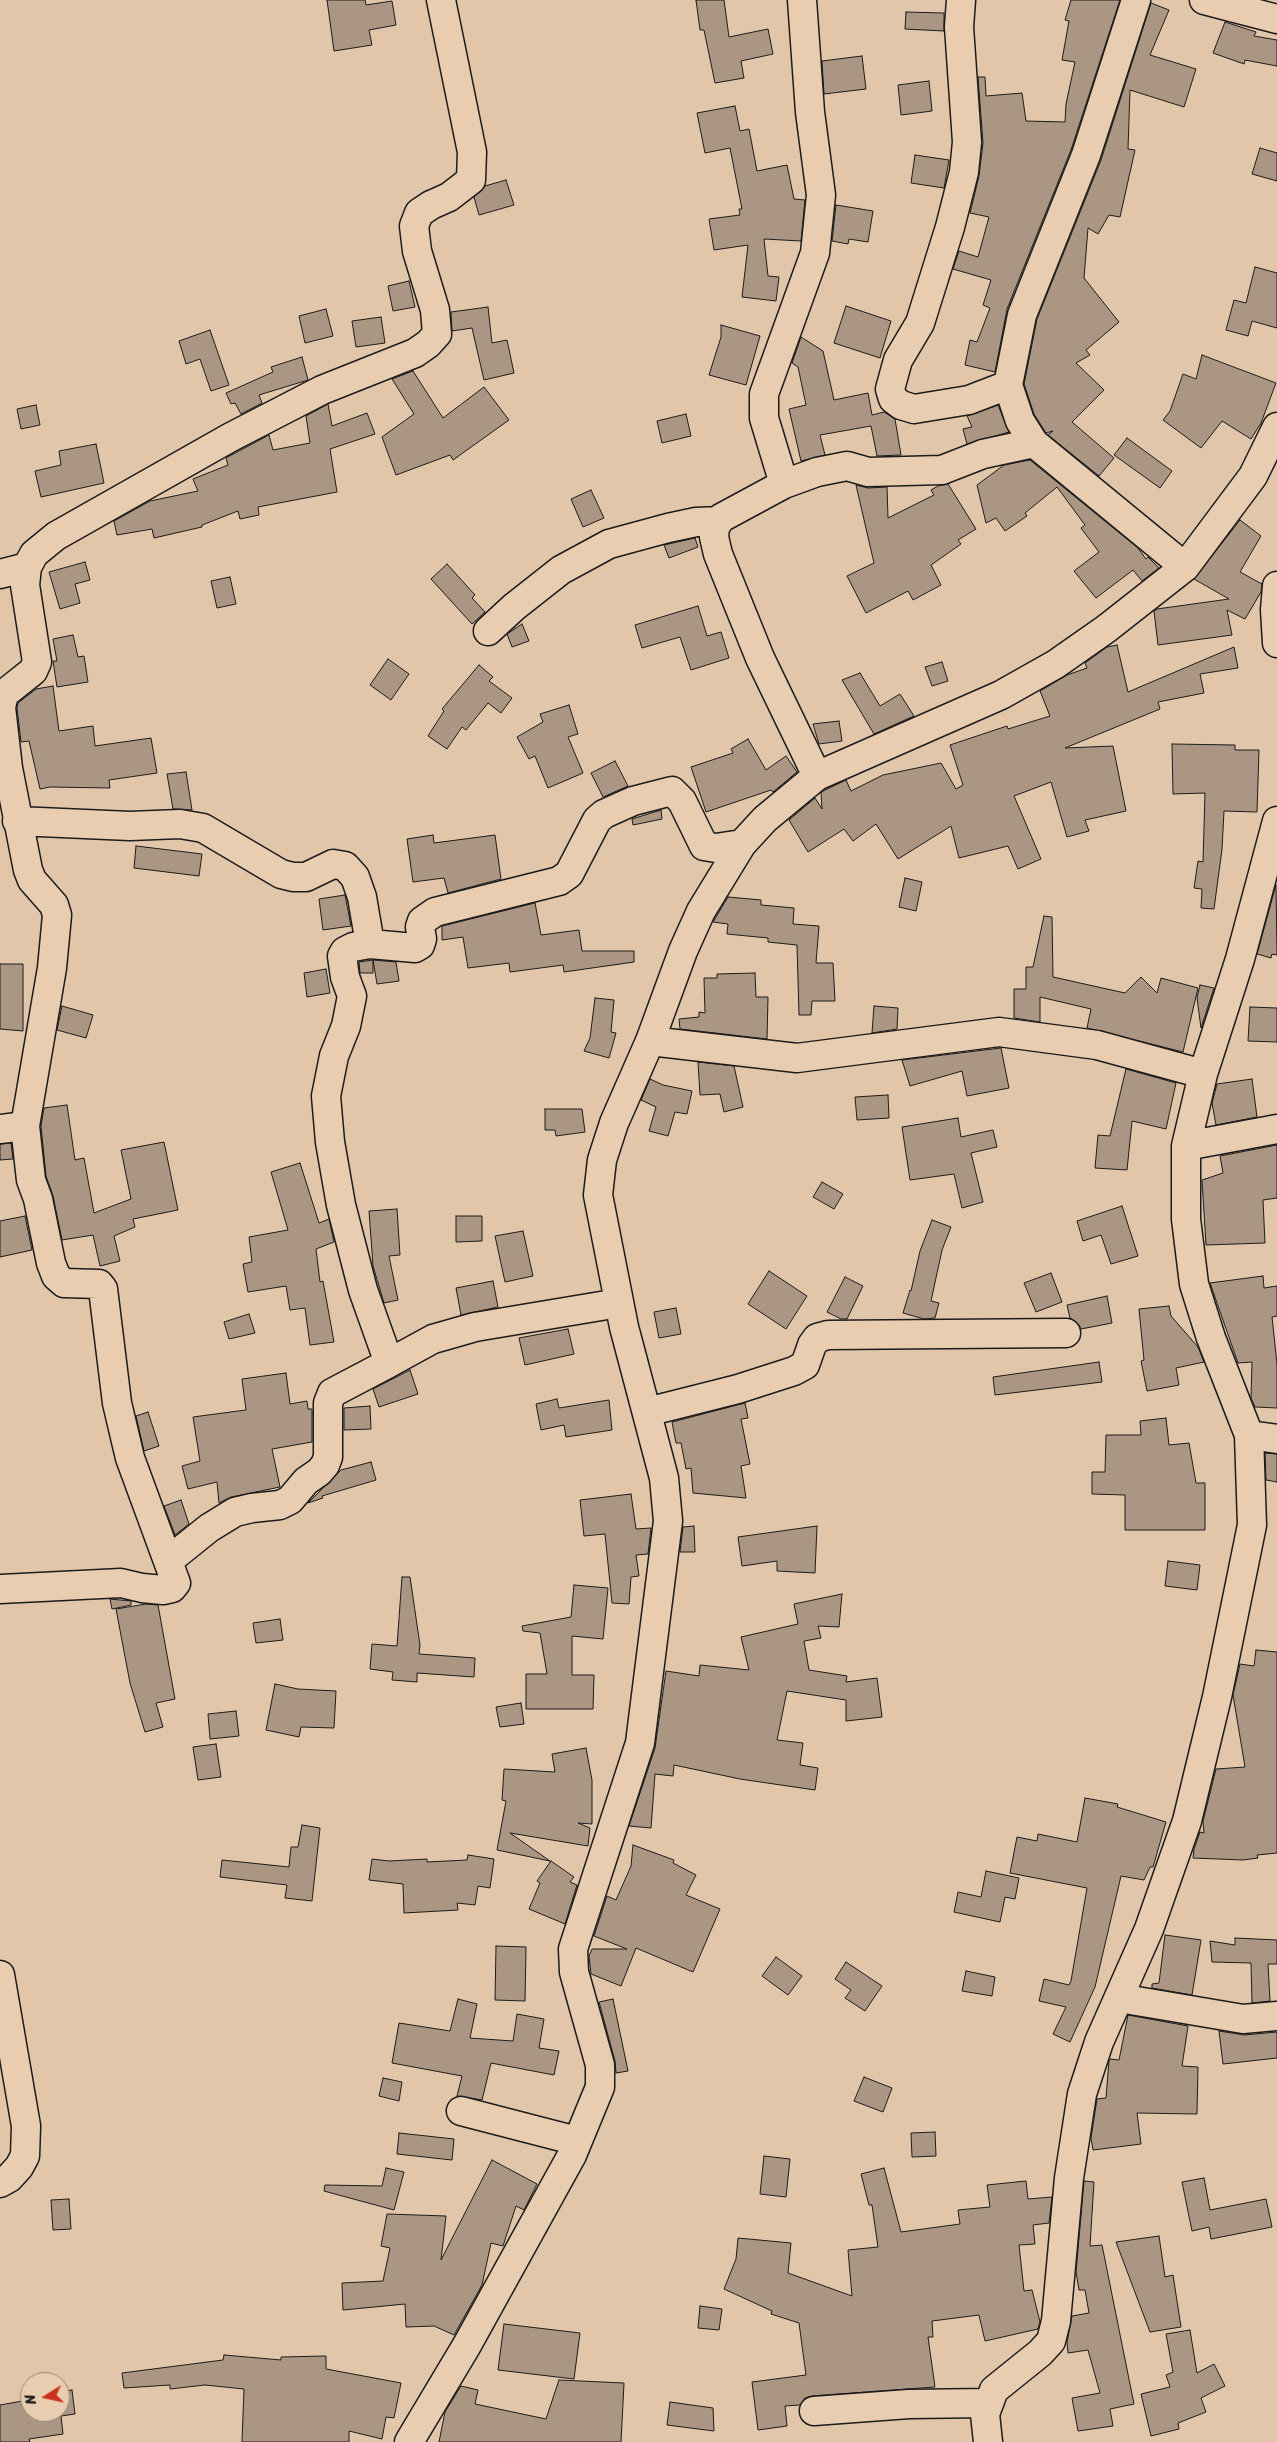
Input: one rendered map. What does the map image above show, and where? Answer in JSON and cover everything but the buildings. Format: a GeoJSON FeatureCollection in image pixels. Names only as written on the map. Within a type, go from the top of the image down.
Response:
{"type":"FeatureCollection","features":[{"type":"Feature","properties":{"kind":"street"},"geometry":{"type":"LineString","coordinates":[[0,1590],[121,1583],[163,1590],[172,1588],[176,1584],[130,1458],[117,1403],[103,1290],[99,1284],[64,1283],[56,1276],[51,1263],[38,1199],[13,1127],[52,968],[57,915],[54,904],[32,880],[28,870],[17,821],[1,707],[4,694],[33,671],[37,662],[25,585],[27,567],[34,554],[56,536],[222,441],[322,390],[415,353],[428,344],[436,334],[435,310],[418,250],[414,226],[419,214],[430,205],[456,193],[471,180],[472,152],[441,0]]}},
{"type":"Feature","properties":{"kind":"street"},"geometry":{"type":"LineString","coordinates":[[784,484],[764,418],[764,394],[814,253],[821,195],[810,112],[802,0]]}},
{"type":"Feature","properties":{"kind":"street"},"geometry":{"type":"LineString","coordinates":[[961,0],[959,27],[968,142],[964,172],[950,227],[920,323],[898,360],[890,389],[893,399],[901,405],[914,409],[969,400],[1008,385]]}},
{"type":"Feature","properties":{"kind":"street"},"geometry":{"type":"LineString","coordinates":[[1136,0],[1086,155],[1022,315],[1008,385],[1020,421],[1034,443],[1185,568]]}},
{"type":"Feature","properties":{"kind":"street"},"geometry":{"type":"LineString","coordinates":[[1204,0],[1277,19]]}},
{"type":"Feature","properties":{"kind":"street"},"geometry":{"type":"LineString","coordinates":[[408,2442],[466,2345],[578,2142],[600,2087],[600,2065],[574,1972],[573,1950],[640,1743],[668,1522],[664,1478],[619,1303],[598,1195],[602,1160],[614,1123],[650,1041],[686,943],[701,911],[742,844],[765,820],[818,776],[1001,695],[1056,664],[1106,629],[1185,568],[1253,476],[1277,427]]}},
{"type":"Feature","properties":{"kind":"street"},"geometry":{"type":"LineString","coordinates":[[818,776],[760,658],[718,554],[714,537],[715,527],[721,518],[784,484],[817,472],[847,466],[868,472],[942,470],[983,454],[1034,443]]}},
{"type":"Feature","properties":{"kind":"street"},"geometry":{"type":"LineString","coordinates":[[488,631],[514,607],[562,570],[609,544],[696,522],[719,521]]}},
{"type":"Feature","properties":{"kind":"street"},"geometry":{"type":"LineString","coordinates":[[0,574],[27,567]]}},
{"type":"Feature","properties":{"kind":"street"},"geometry":{"type":"LineString","coordinates":[[1277,586],[1275,610],[1277,644]]}},
{"type":"Feature","properties":{"kind":"street"},"geometry":{"type":"LineString","coordinates":[[389,1363],[364,1290],[341,1205],[330,1142],[326,1096],[334,1056],[346,1026],[352,996],[342,956],[353,946],[370,944],[415,948],[420,945],[422,939],[420,927],[422,921],[435,912],[559,881],[569,874],[592,829],[604,814],[633,801],[668,790],[677,794],[682,801],[704,846],[716,848],[742,844]]}},
{"type":"Feature","properties":{"kind":"street"},"geometry":{"type":"LineString","coordinates":[[17,821],[130,826],[180,824],[203,828],[226,839],[281,874],[293,877],[306,877],[333,864],[345,866],[355,877],[362,897],[370,944]]}},
{"type":"Feature","properties":{"kind":"street"},"geometry":{"type":"LineString","coordinates":[[988,2442],[986,2408],[994,2390],[1040,2354],[1051,2341],[1056,2321],[1069,2178],[1082,2094],[1099,2042],[1149,1929],[1187,1821],[1217,1697],[1252,1525],[1249,1435],[1211,1338],[1194,1284],[1186,1220],[1186,1146],[1203,1074],[1240,959],[1267,896],[1276,832]]}},
{"type":"Feature","properties":{"kind":"street"},"geometry":{"type":"LineString","coordinates":[[650,1041],[797,1058],[999,1032],[1097,1045],[1203,1074]]}},
{"type":"Feature","properties":{"kind":"street"},"geometry":{"type":"LineString","coordinates":[[1186,1146],[1277,1129]]}},
{"type":"Feature","properties":{"kind":"street"},"geometry":{"type":"LineString","coordinates":[[168,1561],[209,1528],[235,1512],[280,1505],[290,1500],[306,1481],[319,1472],[325,1465],[328,1457],[328,1402],[332,1393],[433,1339],[475,1327],[619,1303]]}},
{"type":"Feature","properties":{"kind":"street"},"geometry":{"type":"LineString","coordinates":[[646,1412],[794,1371],[805,1365],[812,1345],[817,1338],[828,1334],[1066,1333]]}},
{"type":"Feature","properties":{"kind":"street"},"geometry":{"type":"LineString","coordinates":[[1249,1435],[1277,1439]]}},
{"type":"Feature","properties":{"kind":"street"},"geometry":{"type":"LineString","coordinates":[[0,1975],[26,2126],[25,2156],[20,2168],[0,2183]]}},
{"type":"Feature","properties":{"kind":"street"},"geometry":{"type":"LineString","coordinates":[[1119,1998],[1243,2019],[1277,2016]]}},
{"type":"Feature","properties":{"kind":"street"},"geometry":{"type":"LineString","coordinates":[[461,2111],[578,2142]]}},
{"type":"Feature","properties":{"kind":"street"},"geometry":{"type":"LineString","coordinates":[[814,2411],[909,2404],[986,2408]]}}]}
